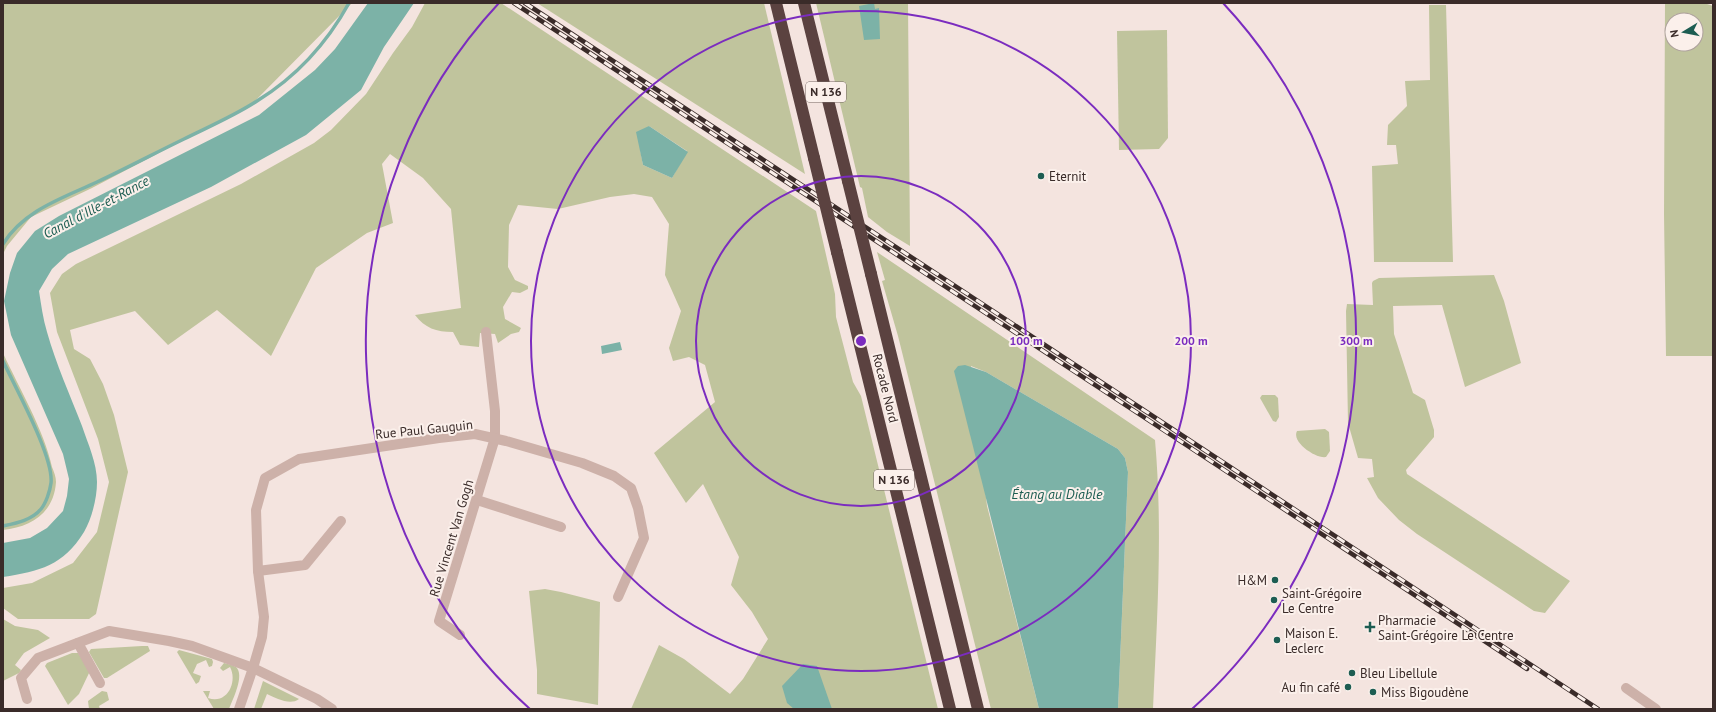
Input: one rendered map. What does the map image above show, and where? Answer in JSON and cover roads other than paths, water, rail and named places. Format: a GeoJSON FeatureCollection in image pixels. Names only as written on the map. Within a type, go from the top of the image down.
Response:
{"type":"FeatureCollection","features":[{"type":"Feature","properties":{"kind":"highway","name":"Rocade Nord"},"geometry":{"type":"LineString","coordinates":[[776,3],[950,709]]}},
{"type":"Feature","properties":{"kind":"highway","name":"Rocade Nord"},"geometry":{"type":"LineString","coordinates":[[804,3],[978,709]]}},
{"type":"Feature","properties":{"kind":"street","name":"Rue Vincent Van Gogh"},"geometry":{"type":"LineString","coordinates":[[460,635],[439,621],[495,438],[495,411],[486,332]]}},
{"type":"Feature","properties":{"kind":"street","name":"Rue Paul Gauguin"},"geometry":{"type":"LineString","coordinates":[[239,709],[262,637],[264,617],[258,571],[256,510],[265,478],[299,459],[475,434],[495,438],[582,463],[614,476],[631,488],[638,508],[644,538],[618,597]]}},
{"type":"Feature","properties":{"kind":"street"},"geometry":{"type":"LineString","coordinates":[[477,500],[561,527]]}},
{"type":"Feature","properties":{"kind":"street"},"geometry":{"type":"LineString","coordinates":[[258,571],[305,565],[341,521]]}},
{"type":"Feature","properties":{"kind":"street"},"geometry":{"type":"LineString","coordinates":[[27,699],[21,678],[38,658],[110,632],[192,646],[253,668],[317,699],[332,709]]}},
{"type":"Feature","properties":{"kind":"street"},"geometry":{"type":"LineString","coordinates":[[78,643],[100,683]]}},
{"type":"Feature","properties":{"kind":"street"},"geometry":{"type":"LineString","coordinates":[[1626,688],[1656,709]]}},
{"type":"Feature","properties":{"kind":"water","name":"Canal d'Ille-et-Rance"},"geometry":{"type":"Polygon","coordinates":[[[368,3],[414,3],[384,47],[361,90],[306,135],[211,187],[68,254],[52,269],[39,291],[43,317],[63,379],[82,426],[96,468],[97,482],[94,508],[84,532],[68,553],[59,560],[39,569],[3,577],[3,543],[30,538],[47,528],[63,511],[69,479],[63,454],[11,335],[4,301],[10,273],[17,253],[35,231],[59,216],[259,115],[315,70],[335,49],[368,3]]]}},
{"type":"Feature","properties":{"kind":"water"},"geometry":{"type":"Polygon","coordinates":[[[874,3],[875,9],[879,8],[880,39],[864,40],[859,6],[874,3]]]}},
{"type":"Feature","properties":{"kind":"water"},"geometry":{"type":"Polygon","coordinates":[[[649,126],[688,152],[672,178],[643,165],[636,132],[649,126]]]}},
{"type":"Feature","properties":{"kind":"water"},"geometry":{"type":"Polygon","coordinates":[[[620,342],[622,350],[602,354],[601,346],[620,342]]]}},
{"type":"Feature","properties":{"kind":"water","name":"Étang au Diable"},"geometry":{"type":"Polygon","coordinates":[[[965,365],[986,372],[1118,449],[1125,458],[1128,472],[1118,709],[1039,709],[954,371],[958,366],[965,365]]]}},
{"type":"Feature","properties":{"kind":"water"},"geometry":{"type":"Polygon","coordinates":[[[803,664],[817,666],[832,709],[794,709],[787,703],[782,686],[803,664]]]}},
{"type":"Feature","properties":{"kind":"waterway"},"geometry":{"type":"LineString","coordinates":[[3,244],[22,222],[45,206],[108,177],[230,116],[271,92],[297,70],[321,45],[349,3]]}},
{"type":"Feature","properties":{"kind":"waterway"},"geometry":{"type":"LineString","coordinates":[[3,361],[33,422],[46,457],[50,471],[51,483],[46,500],[37,513],[14,524],[3,526]]}},
{"type":"Feature","properties":{"kind":"railway"},"geometry":{"type":"LineString","coordinates":[[514,3],[1527,669]]}},
{"type":"Feature","properties":{"kind":"railway"},"geometry":{"type":"LineString","coordinates":[[525,3],[1598,709]]}},
{"type":"Feature","properties":{"kind":"place","name":"Eternit"},"geometry":{"type":"Point","coordinates":[1041,176]}},
{"type":"Feature","properties":{"kind":"place","name":"H&M"},"geometry":{"type":"Point","coordinates":[1275,580]}},
{"type":"Feature","properties":{"kind":"place","name":"Saint-Grégoire Le Centre"},"geometry":{"type":"Point","coordinates":[1274,600]}},
{"type":"Feature","properties":{"kind":"place","name":"Pharmacie Saint-Grégoire Le Centre"},"geometry":{"type":"Point","coordinates":[1370,627]}},
{"type":"Feature","properties":{"kind":"place","name":"Maison E. Leclerc"},"geometry":{"type":"Point","coordinates":[1277,640]}},
{"type":"Feature","properties":{"kind":"place","name":"Bleu Libellule"},"geometry":{"type":"Point","coordinates":[1352,673]}},
{"type":"Feature","properties":{"kind":"place","name":"Au fin café"},"geometry":{"type":"Point","coordinates":[1348,687]}},
{"type":"Feature","properties":{"kind":"place","name":"Miss Bigoudène"},"geometry":{"type":"Point","coordinates":[1373,692]}}]}
